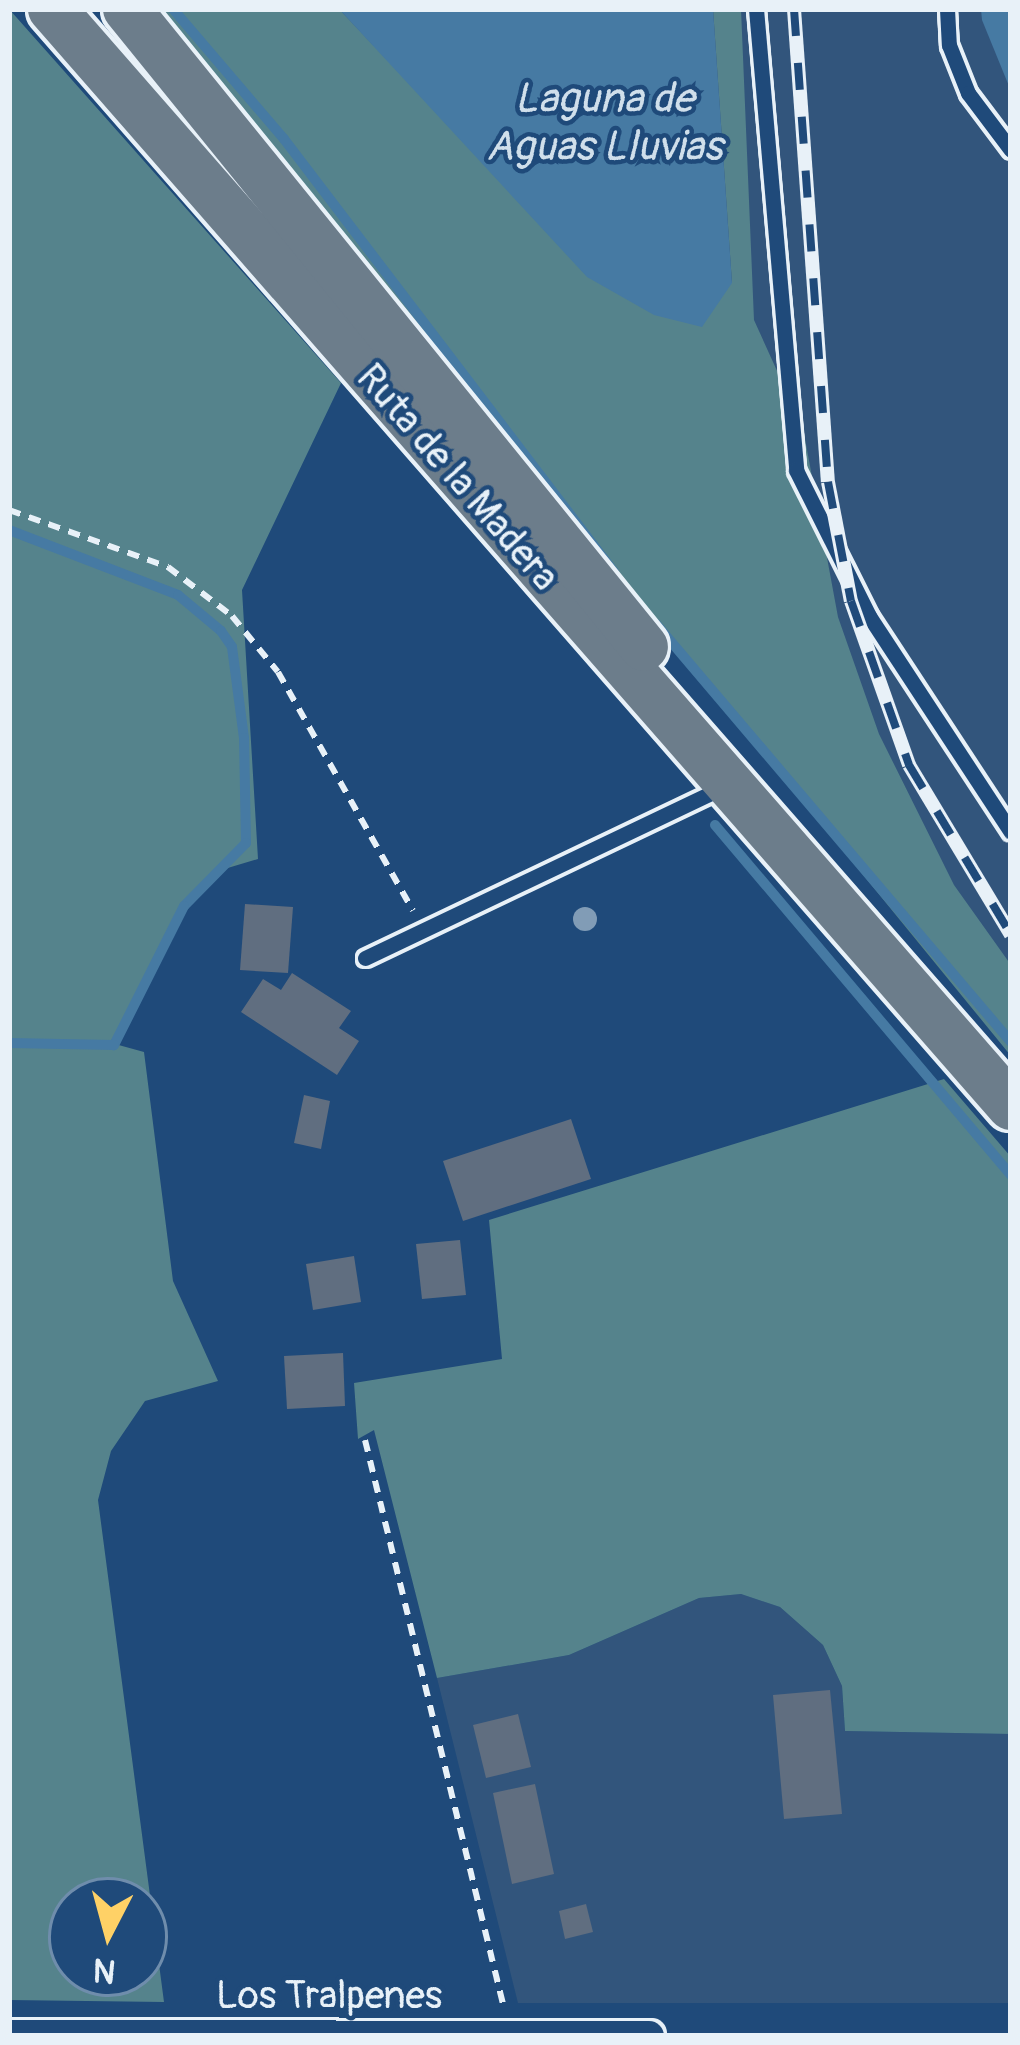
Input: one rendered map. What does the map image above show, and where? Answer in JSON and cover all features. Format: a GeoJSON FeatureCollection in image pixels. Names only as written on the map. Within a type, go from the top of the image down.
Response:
{"type":"FeatureCollection","features":[{"type":"Feature","properties":{"kind":"highway","name":"Ruta de la Madera"},"geometry":{"type":"LineString","coordinates":[[52,9],[724,787],[869,941],[1011,1106]]}},
{"type":"Feature","properties":{"kind":"highway","name":"Ruta de la Madera"},"geometry":{"type":"LineString","coordinates":[[127,9],[803,843],[869,941]]}},
{"type":"Feature","properties":{"kind":"street","name":"Los Tralpenes"},"geometry":{"type":"LineString","coordinates":[[9,2035],[649,2036]]}},
{"type":"Feature","properties":{"kind":"lane"},"geometry":{"type":"LineString","coordinates":[[756,9],[796,470],[869,616],[1011,832]]}},
{"type":"Feature","properties":{"kind":"lane"},"geometry":{"type":"LineString","coordinates":[[947,9],[949,45],[968,93],[1011,150]]}},
{"type":"Feature","properties":{"kind":"lane"},"geometry":{"type":"LineString","coordinates":[[365,958],[724,787]]}},
{"type":"Feature","properties":{"kind":"path"},"geometry":{"type":"LineString","coordinates":[[9,510],[168,567],[232,616],[278,672],[423,930]]}},
{"type":"Feature","properties":{"kind":"path"},"geometry":{"type":"LineString","coordinates":[[365,1440],[511,2035]]}},
{"type":"Feature","properties":{"kind":"shaded area"},"geometry":{"type":"Polygon","coordinates":[[[211,9],[1011,9],[1011,965],[898,832],[211,9]]]}},
{"type":"Feature","properties":{"kind":"shaded area"},"geometry":{"type":"Polygon","coordinates":[[[741,1594],[780,1607],[823,1645],[842,1686],[845,1731],[1011,1734],[1011,2003],[518,2003],[437,1678],[569,1655],[699,1598],[741,1594]]]}},
{"type":"Feature","properties":{"kind":"green space"},"geometry":{"type":"Polygon","coordinates":[[[9,9],[341,383],[242,590],[258,859],[221,870],[184,906],[115,1044],[144,1052],[173,1281],[218,1381],[145,1401],[111,1451],[98,1500],[148,1877],[48,1877],[48,1997],[163,1997],[164,2002],[9,2000],[9,9]]]}},
{"type":"Feature","properties":{"kind":"green space"},"geometry":{"type":"Polygon","coordinates":[[[156,9],[339,9],[514,194],[732,283],[713,9],[741,9],[754,320],[803,428],[838,617],[879,734],[954,885],[1011,965],[1011,1056],[156,9]]]}},
{"type":"Feature","properties":{"kind":"green space"},"geometry":{"type":"Polygon","coordinates":[[[944,1079],[1011,1157],[1011,1734],[845,1731],[842,1686],[823,1645],[780,1607],[741,1594],[699,1598],[569,1655],[437,1678],[374,1430],[358,1439],[354,1383],[502,1359],[489,1220],[944,1079]]]}},
{"type":"Feature","properties":{"kind":"water","name":"Laguna de Aguas Lluvias"},"geometry":{"type":"Polygon","coordinates":[[[339,9],[713,9],[732,283],[702,327],[654,315],[587,277],[339,9]]]}},
{"type":"Feature","properties":{"kind":"water"},"geometry":{"type":"Polygon","coordinates":[[[981,9],[1011,9],[1011,91],[982,20],[981,9]]]}},
{"type":"Feature","properties":{"kind":"building"},"geometry":{"type":"Polygon","coordinates":[[[245,904],[293,907],[288,973],[240,970],[245,904]]]}},
{"type":"Feature","properties":{"kind":"building"},"geometry":{"type":"Polygon","coordinates":[[[292,973],[351,1011],[339,1028],[359,1041],[337,1075],[241,1012],[263,979],[281,990],[292,973]]]}},
{"type":"Feature","properties":{"kind":"building"},"geometry":{"type":"Polygon","coordinates":[[[304,1095],[330,1101],[321,1149],[294,1143],[304,1095]]]}},
{"type":"Feature","properties":{"kind":"building"},"geometry":{"type":"Polygon","coordinates":[[[571,1119],[591,1179],[463,1221],[443,1161],[571,1119]]]}},
{"type":"Feature","properties":{"kind":"building"},"geometry":{"type":"Polygon","coordinates":[[[460,1240],[466,1295],[422,1299],[416,1244],[460,1240]]]}},
{"type":"Feature","properties":{"kind":"building"},"geometry":{"type":"Polygon","coordinates":[[[354,1256],[361,1302],[313,1310],[306,1264],[354,1256]]]}},
{"type":"Feature","properties":{"kind":"building"},"geometry":{"type":"Polygon","coordinates":[[[343,1353],[345,1406],[287,1409],[284,1356],[343,1353]]]}},
{"type":"Feature","properties":{"kind":"building"},"geometry":{"type":"Polygon","coordinates":[[[830,1690],[842,1814],[784,1819],[773,1695],[830,1690]]]}},
{"type":"Feature","properties":{"kind":"building"},"geometry":{"type":"Polygon","coordinates":[[[518,1714],[531,1767],[486,1778],[473,1725],[518,1714]]]}},
{"type":"Feature","properties":{"kind":"building"},"geometry":{"type":"Polygon","coordinates":[[[535,1784],[554,1874],[512,1884],[493,1793],[535,1784]]]}},
{"type":"Feature","properties":{"kind":"building"},"geometry":{"type":"Polygon","coordinates":[[[586,1904],[593,1932],[565,1939],[559,1911],[586,1904]]]}},
{"type":"Feature","properties":{"kind":"waterway"},"geometry":{"type":"LineString","coordinates":[[173,9],[284,139],[614,572]]}},
{"type":"Feature","properties":{"kind":"waterway"},"geometry":{"type":"LineString","coordinates":[[9,530],[178,595],[221,631],[232,647],[244,738],[246,843],[184,906],[114,1045],[9,1043]]}},
{"type":"Feature","properties":{"kind":"waterway"},"geometry":{"type":"LineString","coordinates":[[656,624],[1011,1042]]}},
{"type":"Feature","properties":{"kind":"waterway"},"geometry":{"type":"LineString","coordinates":[[715,825],[1011,1175]]}},
{"type":"Feature","properties":{"kind":"railway"},"geometry":{"type":"LineString","coordinates":[[794,9],[828,482],[851,601],[909,765],[1011,935]]}}]}
